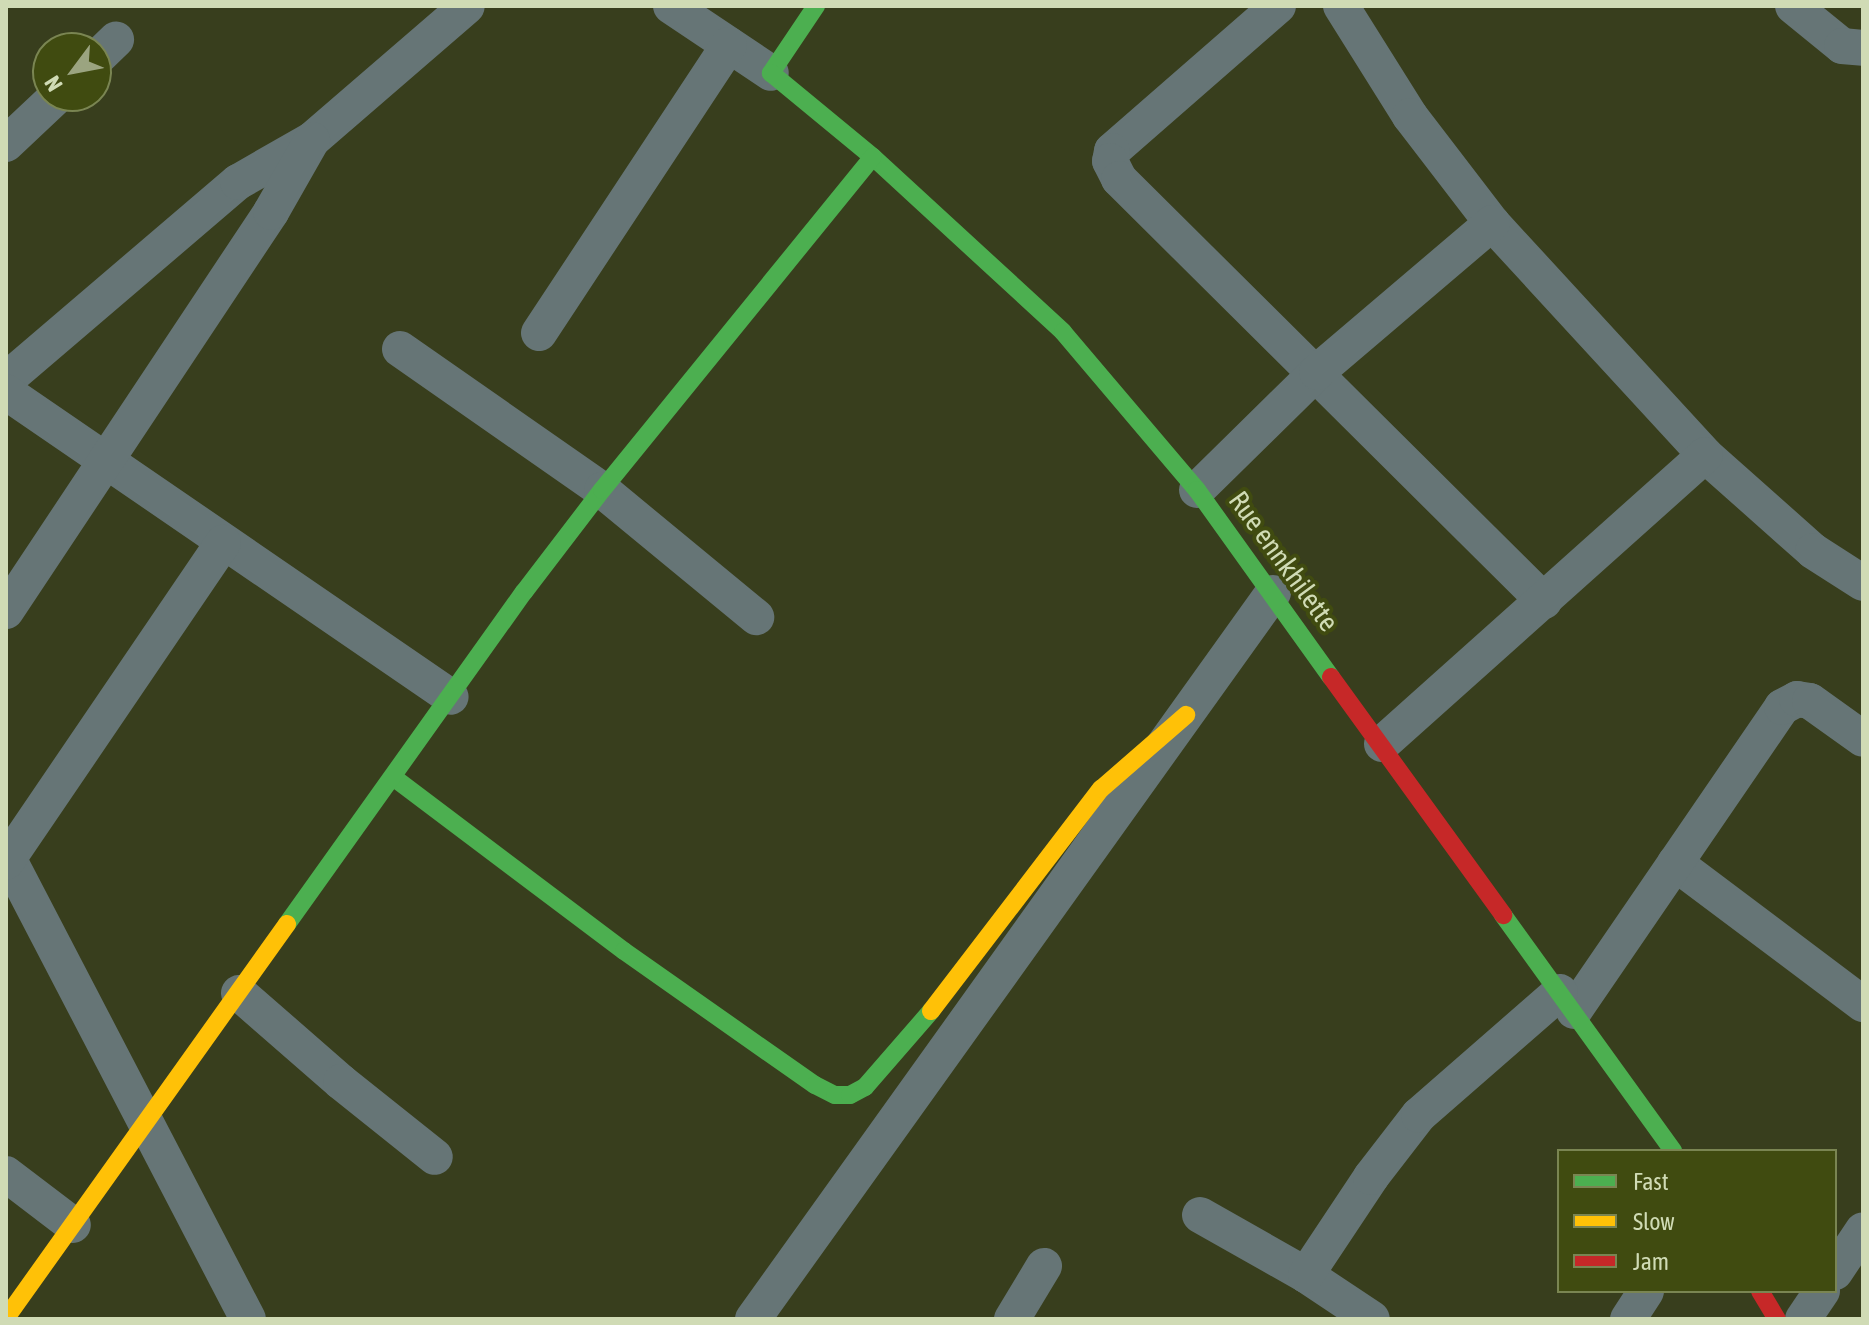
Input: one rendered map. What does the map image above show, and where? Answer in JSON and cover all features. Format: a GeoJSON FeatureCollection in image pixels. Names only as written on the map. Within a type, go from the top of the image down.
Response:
{"type":"FeatureCollection","features":[{"type":"Feature","properties":{"kind":"street"},"geometry":{"type":"LineString","coordinates":[[6,380],[238,182],[313,139],[467,6]]}},
{"type":"Feature","properties":{"kind":"street"},"geometry":{"type":"LineString","coordinates":[[671,6],[771,73],[816,6]]}},
{"type":"Feature","properties":{"kind":"street"},"geometry":{"type":"LineString","coordinates":[[1278,6],[1112,151],[1110,161],[1119,179],[1317,372],[1544,601]]}},
{"type":"Feature","properties":{"kind":"street"},"geometry":{"type":"LineString","coordinates":[[1341,6],[1410,116],[1492,223],[1705,455],[1813,551],[1863,583]]}},
{"type":"Feature","properties":{"kind":"street"},"geometry":{"type":"LineString","coordinates":[[1793,6],[1842,46],[1863,48]]}},
{"type":"Feature","properties":{"kind":"street"},"geometry":{"type":"LineString","coordinates":[[539,333],[729,45]]}},
{"type":"Feature","properties":{"kind":"street","name":"Rue ennkhilette"},"geometry":{"type":"LineString","coordinates":[[771,73],[873,157],[1063,332],[1197,490],[1672,1149]]}},
{"type":"Feature","properties":{"kind":"street"},"geometry":{"type":"LineString","coordinates":[[9,134],[37,112]]}},
{"type":"Feature","properties":{"kind":"street"},"geometry":{"type":"LineString","coordinates":[[6,611],[271,212],[313,139]]}},
{"type":"Feature","properties":{"kind":"street"},"geometry":{"type":"LineString","coordinates":[[6,1318],[602,490],[873,157]]}},
{"type":"Feature","properties":{"kind":"street"},"geometry":{"type":"LineString","coordinates":[[1197,490],[1317,372],[1492,223]]}},
{"type":"Feature","properties":{"kind":"street"},"geometry":{"type":"LineString","coordinates":[[400,349],[602,490],[756,617]]}},
{"type":"Feature","properties":{"kind":"street"},"geometry":{"type":"LineString","coordinates":[[6,392],[451,697]]}},
{"type":"Feature","properties":{"kind":"street"},"geometry":{"type":"LineString","coordinates":[[1382,744],[1705,455]]}},
{"type":"Feature","properties":{"kind":"street"},"geometry":{"type":"LineString","coordinates":[[223,543],[7,858],[248,1319]]}},
{"type":"Feature","properties":{"kind":"street"},"geometry":{"type":"LineString","coordinates":[[753,1319],[1273,593]]}},
{"type":"Feature","properties":{"kind":"street"},"geometry":{"type":"LineString","coordinates":[[1306,1275],[1371,1177],[1419,1115],[1567,1002],[1675,863],[1788,702],[1810,701],[1863,739]]}},
{"type":"Feature","properties":{"kind":"street"},"geometry":{"type":"LineString","coordinates":[[393,777],[624,951],[815,1085],[835,1095],[850,1095],[865,1087],[910,1039],[1101,789],[1186,715]]}},
{"type":"Feature","properties":{"kind":"street"},"geometry":{"type":"LineString","coordinates":[[1675,863],[1863,1004]]}},
{"type":"Feature","properties":{"kind":"street"},"geometry":{"type":"LineString","coordinates":[[239,993],[341,1082],[435,1157]]}},
{"type":"Feature","properties":{"kind":"street"},"geometry":{"type":"LineString","coordinates":[[6,1174],[73,1225]]}},
{"type":"Feature","properties":{"kind":"street"},"geometry":{"type":"LineString","coordinates":[[1200,1215],[1306,1275],[1372,1319]]}},
{"type":"Feature","properties":{"kind":"street"},"geometry":{"type":"LineString","coordinates":[[1837,1269],[1863,1230]]}},
{"type":"Feature","properties":{"kind":"street"},"geometry":{"type":"LineString","coordinates":[[1012,1319],[1044,1266]]}},
{"type":"Feature","properties":{"kind":"street"},"geometry":{"type":"LineString","coordinates":[[1628,1319],[1645,1293]]}},
{"type":"Feature","properties":{"kind":"street"},"geometry":{"type":"LineString","coordinates":[[1761,1293],[1777,1319]]}},
{"type":"Feature","properties":{"kind":"street"},"geometry":{"type":"LineString","coordinates":[[1803,1319],[1821,1293]]}},
{"type":"Feature","properties":{"kind":"traffic: fast"},"geometry":{"type":"LineString","coordinates":[[816,6],[771,73],[873,157],[1063,332],[1197,490],[1331,677]]}},
{"type":"Feature","properties":{"kind":"traffic: fast"},"geometry":{"type":"LineString","coordinates":[[287,924],[524,592],[602,490],[873,157]]}},
{"type":"Feature","properties":{"kind":"traffic: fast"},"geometry":{"type":"LineString","coordinates":[[393,777],[624,951],[815,1085],[835,1095],[850,1095],[865,1087],[931,1011]]}},
{"type":"Feature","properties":{"kind":"traffic: fast"},"geometry":{"type":"LineString","coordinates":[[1503,915],[1672,1149]]}},
{"type":"Feature","properties":{"kind":"traffic: slow"},"geometry":{"type":"LineString","coordinates":[[931,1011],[1101,789],[1186,715]]}},
{"type":"Feature","properties":{"kind":"traffic: slow"},"geometry":{"type":"LineString","coordinates":[[6,1318],[287,924]]}},
{"type":"Feature","properties":{"kind":"traffic: jam"},"geometry":{"type":"LineString","coordinates":[[1331,677],[1503,915]]}},
{"type":"Feature","properties":{"kind":"traffic: jam"},"geometry":{"type":"LineString","coordinates":[[1761,1293],[1777,1319]]}}]}
